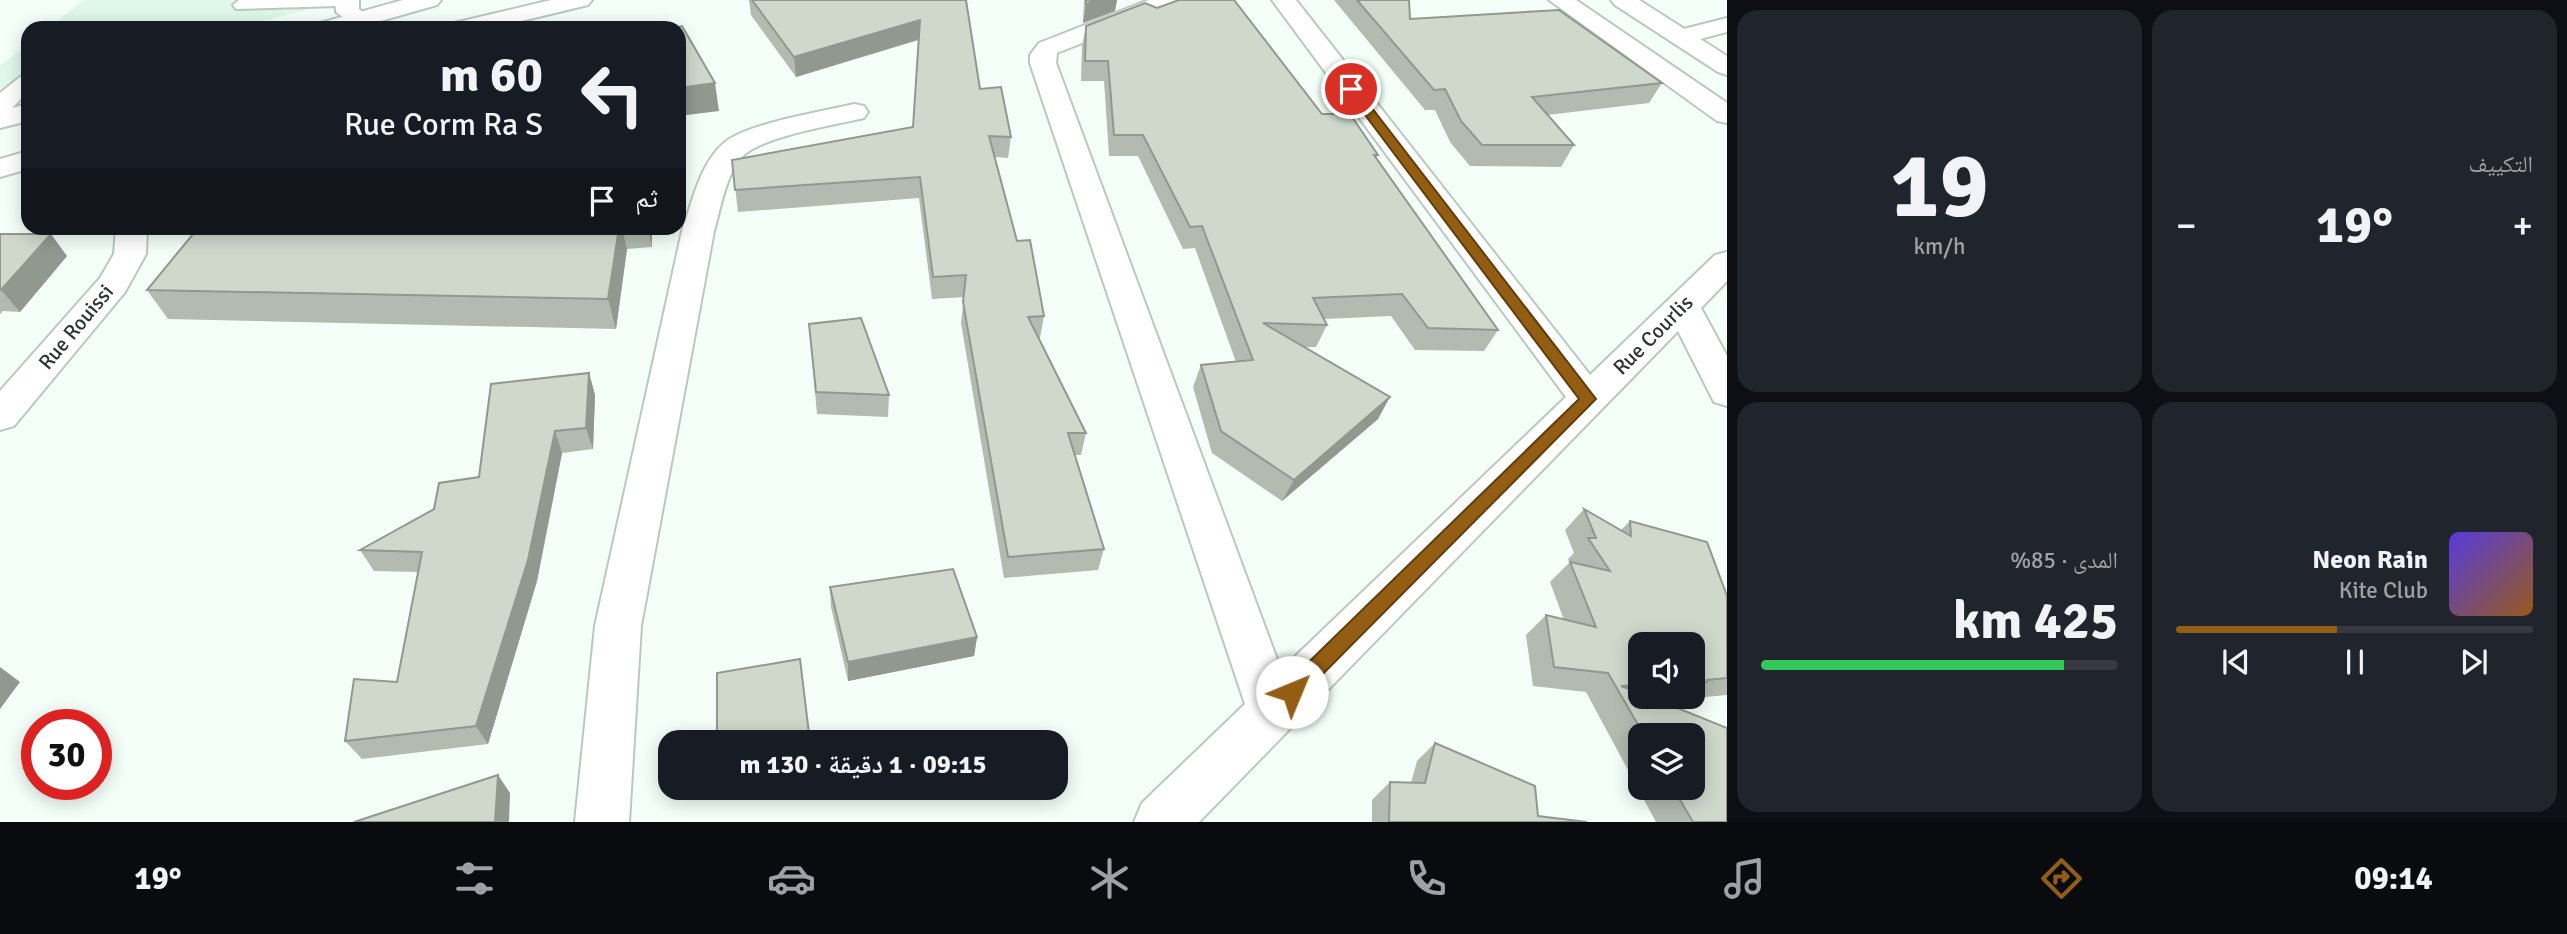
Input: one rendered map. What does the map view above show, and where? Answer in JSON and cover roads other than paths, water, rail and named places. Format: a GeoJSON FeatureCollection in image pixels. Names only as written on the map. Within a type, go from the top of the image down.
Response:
{"type":"FeatureCollection","features":[{"type":"Feature","properties":{"kind":"street"},"geometry":{"type":"LineString","coordinates":[[338,21],[353,10],[429,0]]}},
{"type":"Feature","properties":{"kind":"street"},"geometry":{"type":"LineString","coordinates":[[485,21],[546,0]]}},
{"type":"Feature","properties":{"kind":"street"},"geometry":{"type":"LineString","coordinates":[[490,21],[580,0]]}},
{"type":"Feature","properties":{"kind":"street"},"geometry":{"type":"LineString","coordinates":[[1170,0],[1048,48],[1042,55],[1043,63],[1272,711]]}},
{"type":"Feature","properties":{"kind":"street"},"geometry":{"type":"LineString","coordinates":[[1284,0],[1588,399]]}},
{"type":"Feature","properties":{"kind":"street"},"geometry":{"type":"LineString","coordinates":[[1561,0],[1727,115]]}},
{"type":"Feature","properties":{"kind":"street"},"geometry":{"type":"LineString","coordinates":[[1623,0],[1727,67]]}},
{"type":"Feature","properties":{"kind":"street"},"geometry":{"type":"LineString","coordinates":[[1681,37],[1727,25]]}},
{"type":"Feature","properties":{"kind":"street"},"geometry":{"type":"LineString","coordinates":[[602,822],[618,626],[698,231],[718,172],[734,149],[762,135],[854,112]]}},
{"type":"Feature","properties":{"kind":"street"},"geometry":{"type":"LineString","coordinates":[[0,120],[21,114]]}},
{"type":"Feature","properties":{"kind":"street"},"geometry":{"type":"LineString","coordinates":[[0,168],[21,162]]}},
{"type":"Feature","properties":{"kind":"street","name":"Rue Rouissi"},"geometry":{"type":"LineString","coordinates":[[0,416],[113,284],[130,254],[131,235]]}},
{"type":"Feature","properties":{"kind":"street","name":"Rue Courlis"},"geometry":{"type":"LineString","coordinates":[[1161,822],[1727,262]]}},
{"type":"Feature","properties":{"kind":"street"},"geometry":{"type":"LineString","coordinates":[[1683,306],[1727,392]]}},
{"type":"Feature","properties":{"kind":"lane"},"geometry":{"type":"LineString","coordinates":[[243,5],[275,1],[338,0]]}},
{"type":"Feature","properties":{"kind":"lane"},"geometry":{"type":"LineString","coordinates":[[0,107],[21,87]]}}]}
